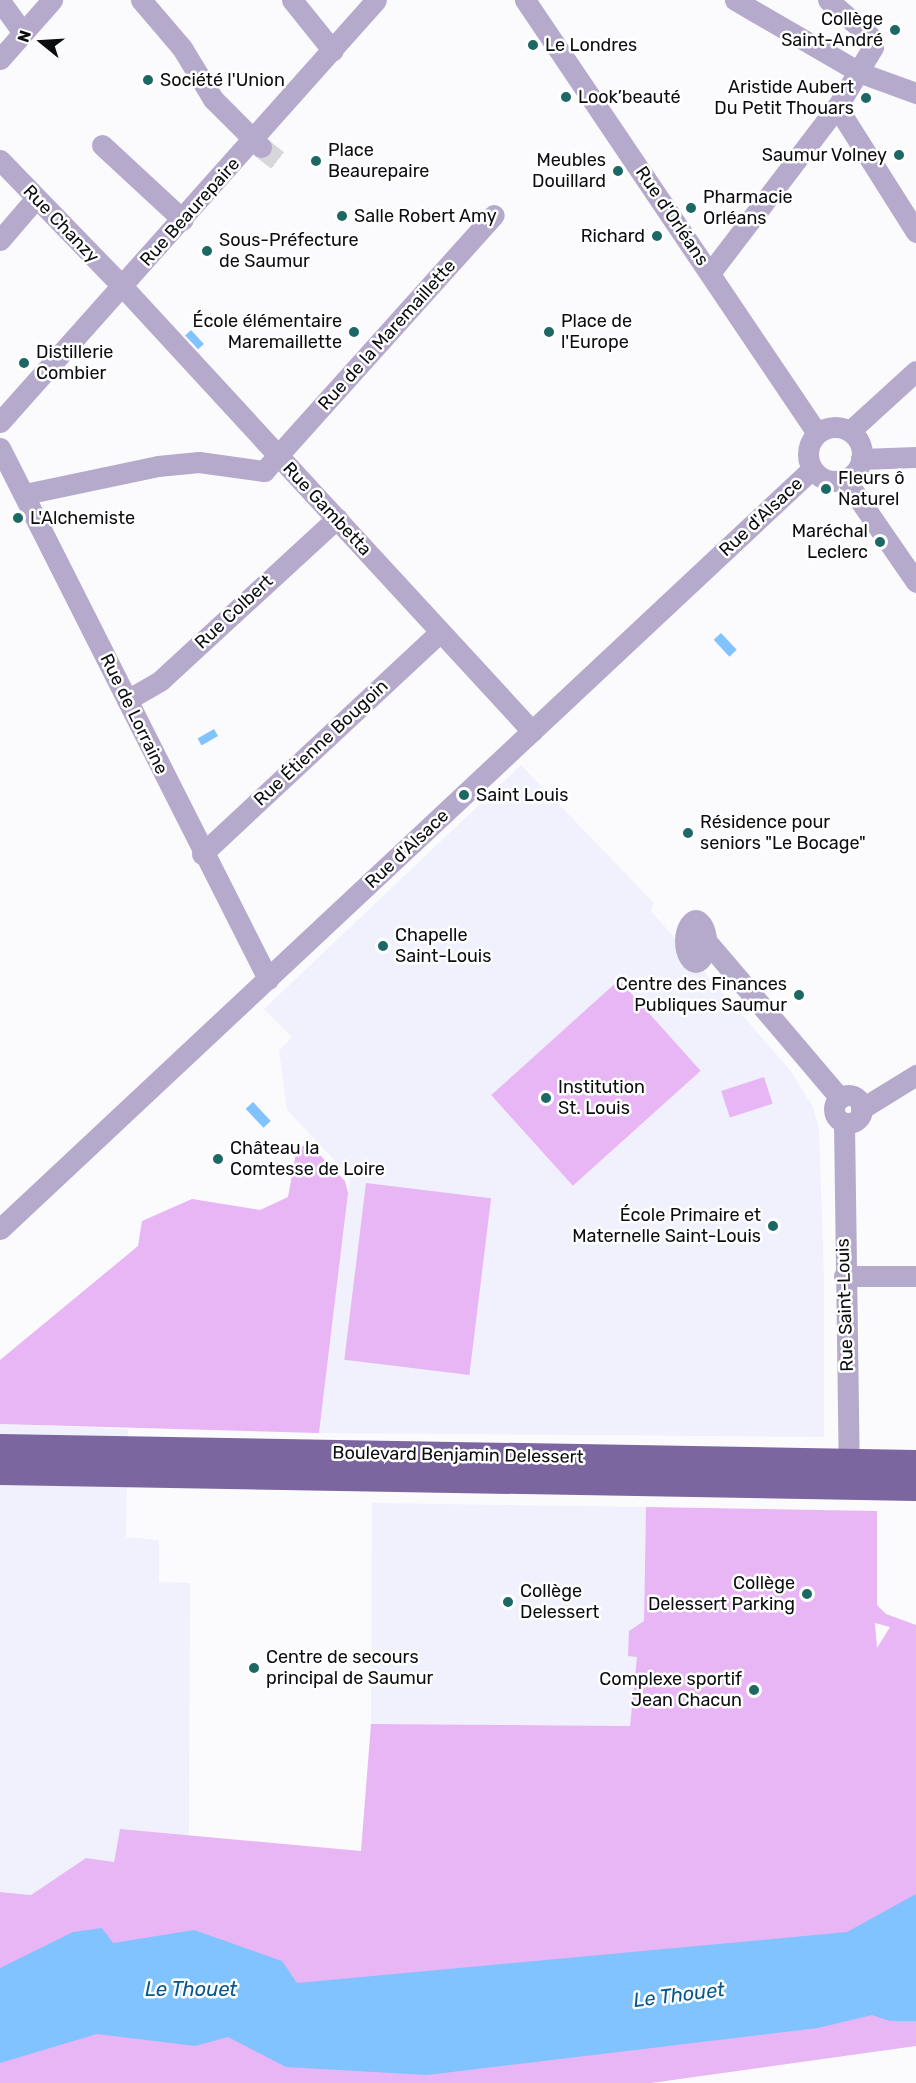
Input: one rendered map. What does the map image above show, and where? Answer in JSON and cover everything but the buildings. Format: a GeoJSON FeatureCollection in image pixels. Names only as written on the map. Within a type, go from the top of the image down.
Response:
{"type":"FeatureCollection","features":[{"type":"Feature","properties":{"kind":"main road","name":"Boulevard Benjamin Delessert"},"geometry":{"type":"LineString","coordinates":[[0,1447],[916,1462]]}},
{"type":"Feature","properties":{"kind":"main road","name":"Boulevard Benjamin Delessert"},"geometry":{"type":"LineString","coordinates":[[0,1473],[916,1488]]}},
{"type":"Feature","properties":{"kind":"street"},"geometry":{"type":"LineString","coordinates":[[141,0],[182,48],[213,99],[257,144]]}},
{"type":"Feature","properties":{"kind":"street"},"geometry":{"type":"LineString","coordinates":[[292,0],[333,51]]}},
{"type":"Feature","properties":{"kind":"street","name":"Rue Beaurepaire"},"geometry":{"type":"LineString","coordinates":[[0,422],[183,220],[257,144],[376,0]]}},
{"type":"Feature","properties":{"kind":"street","name":"Rue d'Orléans"},"geometry":{"type":"LineString","coordinates":[[525,0],[817,433]]}},
{"type":"Feature","properties":{"kind":"street"},"geometry":{"type":"LineString","coordinates":[[735,0],[861,72],[916,93]]}},
{"type":"Feature","properties":{"kind":"street"},"geometry":{"type":"LineString","coordinates":[[710,273],[837,106],[861,72],[873,47],[872,38],[828,0]]}},
{"type":"Feature","properties":{"kind":"street"},"geometry":{"type":"LineString","coordinates":[[2,4],[23,33]]}},
{"type":"Feature","properties":{"kind":"street"},"geometry":{"type":"LineString","coordinates":[[0,59],[23,33],[42,4]]}},
{"type":"Feature","properties":{"kind":"street"},"geometry":{"type":"LineString","coordinates":[[837,106],[916,232]]}},
{"type":"Feature","properties":{"kind":"street"},"geometry":{"type":"LineString","coordinates":[[102,145],[183,220]]}},
{"type":"Feature","properties":{"kind":"street","name":"Rue Chanzy"},"geometry":{"type":"LineString","coordinates":[[0,160],[123,287]]}},
{"type":"Feature","properties":{"kind":"street"},"geometry":{"type":"LineString","coordinates":[[0,240],[36,198]]}},
{"type":"Feature","properties":{"kind":"street","name":"Rue de la Maremaillette"},"geometry":{"type":"LineString","coordinates":[[279,457],[494,214]]}},
{"type":"Feature","properties":{"kind":"street","name":"Rue Gambetta"},"geometry":{"type":"LineString","coordinates":[[123,287],[337,518],[439,633],[532,731]]}},
{"type":"Feature","properties":{"kind":"street"},"geometry":{"type":"LineString","coordinates":[[850,431],[916,371]]}},
{"type":"Feature","properties":{"kind":"street"},"geometry":{"type":"LineString","coordinates":[[833,426],[850,431],[860,444],[861,459],[846,479],[827,480],[812,469],[807,454],[817,433],[833,426]]}},
{"type":"Feature","properties":{"kind":"street","name":"Rue de Lorraine"},"geometry":{"type":"LineString","coordinates":[[0,448],[127,699],[202,854],[268,979]]}},
{"type":"Feature","properties":{"kind":"street"},"geometry":{"type":"LineString","coordinates":[[25,494],[158,466],[199,462],[264,471],[279,457]]}},
{"type":"Feature","properties":{"kind":"street"},"geometry":{"type":"LineString","coordinates":[[861,459],[916,457]]}},
{"type":"Feature","properties":{"kind":"street","name":"Rue d'Alsace"},"geometry":{"type":"LineString","coordinates":[[0,1229],[812,469]]}},
{"type":"Feature","properties":{"kind":"street"},"geometry":{"type":"LineString","coordinates":[[846,479],[916,582]]}},
{"type":"Feature","properties":{"kind":"street","name":"Rue Colbert"},"geometry":{"type":"LineString","coordinates":[[127,699],[160,680],[337,518]]}},
{"type":"Feature","properties":{"kind":"street","name":"Rue Étienne Bougoin"},"geometry":{"type":"LineString","coordinates":[[202,854],[439,633]]}},
{"type":"Feature","properties":{"kind":"street"},"geometry":{"type":"LineString","coordinates":[[702,936],[840,1098]]}},
{"type":"Feature","properties":{"kind":"street"},"geometry":{"type":"LineString","coordinates":[[840,1098],[834,1111],[844,1123],[857,1119],[861,1108],[916,1075]]}},
{"type":"Feature","properties":{"kind":"street"},"geometry":{"type":"LineString","coordinates":[[840,1098],[852,1097],[861,1108]]}},
{"type":"Feature","properties":{"kind":"street","name":"Rue Saint-Louis"},"geometry":{"type":"LineString","coordinates":[[844,1123],[844,1276],[849,1487]]}},
{"type":"Feature","properties":{"kind":"street"},"geometry":{"type":"LineString","coordinates":[[844,1276],[916,1276]]}},
{"type":"Feature","properties":{"kind":"shaded area","name":"Institution St. Louis"},"geometry":{"type":"Polygon","coordinates":[[[521,765],[654,903],[651,911],[790,1070],[813,1107],[819,1130],[824,1276],[824,1437],[319,1433],[350,1177],[287,1110],[279,1051],[292,1037],[264,1009],[521,765]]]}},
{"type":"Feature","properties":{"kind":"shaded area"},"geometry":{"type":"Polygon","coordinates":[[[619,980],[701,1071],[573,1186],[491,1095],[619,980]]]}},
{"type":"Feature","properties":{"kind":"shaded area"},"geometry":{"type":"Polygon","coordinates":[[[764,1077],[773,1104],[730,1118],[721,1091],[764,1077]]]}},
{"type":"Feature","properties":{"kind":"shaded area"},"geometry":{"type":"Polygon","coordinates":[[[307,1142],[345,1181],[348,1193],[319,1433],[0,1424],[0,1360],[138,1246],[142,1221],[192,1199],[260,1210],[288,1197],[296,1153],[307,1142]]]}},
{"type":"Feature","properties":{"kind":"shaded area"},"geometry":{"type":"Polygon","coordinates":[[[366,1183],[491,1198],[469,1375],[344,1360],[366,1183]]]}},
{"type":"Feature","properties":{"kind":"shaded area"},"geometry":{"type":"Polygon","coordinates":[[[0,1424],[128,1429],[126,1537],[159,1540],[159,1582],[190,1583],[189,1836],[120,1829],[114,1862],[86,1858],[31,1895],[0,1892],[0,1424]]]}},
{"type":"Feature","properties":{"kind":"shaded area","name":"Collège Delessert"},"geometry":{"type":"Polygon","coordinates":[[[372,1503],[646,1507],[644,1621],[630,1726],[371,1724],[372,1503]]]}},
{"type":"Feature","properties":{"kind":"shaded area"},"geometry":{"type":"Polygon","coordinates":[[[646,1507],[877,1511],[877,1605],[886,1614],[916,1625],[916,2046],[651,2083],[0,2083],[0,1892],[31,1895],[86,1858],[114,1862],[120,1829],[361,1851],[371,1724],[630,1726],[637,1657],[628,1656],[629,1631],[644,1621],[646,1507]],[[875,1623],[877,1648],[890,1627],[875,1623]]]}},
{"type":"Feature","properties":{"kind":"water"},"geometry":{"type":"Polygon","coordinates":[[[191,330],[204,344],[198,349],[185,335],[191,330]]]}},
{"type":"Feature","properties":{"kind":"water"},"geometry":{"type":"Polygon","coordinates":[[[721,633],[737,650],[729,657],[714,640],[721,633]]]}},
{"type":"Feature","properties":{"kind":"water"},"geometry":{"type":"Polygon","coordinates":[[[214,729],[218,736],[202,745],[198,738],[214,729]]]}},
{"type":"Feature","properties":{"kind":"water"},"geometry":{"type":"Polygon","coordinates":[[[253,1102],[271,1121],[263,1128],[246,1109],[253,1102]]]}},
{"type":"Feature","properties":{"kind":"water","name":"Le Thouet"},"geometry":{"type":"Polygon","coordinates":[[[916,1894],[916,2021],[890,2021],[872,2015],[818,2028],[427,2075],[286,2067],[228,2037],[195,2046],[97,2034],[0,2063],[0,1968],[73,1932],[102,1928],[113,1943],[194,1930],[282,1961],[297,1983],[847,1932],[916,1894]]]}},
{"type":"Feature","properties":{"kind":"tunnel"},"geometry":{"type":"LineString","coordinates":[[261,147],[283,164]]}},
{"type":"Feature","properties":{"kind":"place","name":"Collège Saint-André"},"geometry":{"type":"Point","coordinates":[895,30]}},
{"type":"Feature","properties":{"kind":"place","name":"Le Londres"},"geometry":{"type":"Point","coordinates":[533,45]}},
{"type":"Feature","properties":{"kind":"place","name":"Société l'Union"},"geometry":{"type":"Point","coordinates":[148,80]}},
{"type":"Feature","properties":{"kind":"place","name":"Look’beauté"},"geometry":{"type":"Point","coordinates":[566,97]}},
{"type":"Feature","properties":{"kind":"place","name":"Aristide Aubert Du Petit Thouars"},"geometry":{"type":"Point","coordinates":[866,98]}},
{"type":"Feature","properties":{"kind":"place","name":"Saumur Volney"},"geometry":{"type":"Point","coordinates":[899,155]}},
{"type":"Feature","properties":{"kind":"place","name":"Place Beaurepaire"},"geometry":{"type":"Point","coordinates":[316,161]}},
{"type":"Feature","properties":{"kind":"place","name":"Meubles Douillard"},"geometry":{"type":"Point","coordinates":[618,171]}},
{"type":"Feature","properties":{"kind":"place","name":"Pharmacie Orléans"},"geometry":{"type":"Point","coordinates":[691,208]}},
{"type":"Feature","properties":{"kind":"place","name":"Salle Robert Amy"},"geometry":{"type":"Point","coordinates":[342,216]}},
{"type":"Feature","properties":{"kind":"place","name":"Richard"},"geometry":{"type":"Point","coordinates":[657,236]}},
{"type":"Feature","properties":{"kind":"place","name":"Sous-Préfecture de Saumur"},"geometry":{"type":"Point","coordinates":[207,251]}},
{"type":"Feature","properties":{"kind":"place","name":"École élémentaire Maremaillette"},"geometry":{"type":"Point","coordinates":[354,332]}},
{"type":"Feature","properties":{"kind":"place","name":"Place de l'Europe"},"geometry":{"type":"Point","coordinates":[549,332]}},
{"type":"Feature","properties":{"kind":"place","name":"Distillerie Combier"},"geometry":{"type":"Point","coordinates":[24,363]}},
{"type":"Feature","properties":{"kind":"place","name":"Fleurs ô Naturel"},"geometry":{"type":"Point","coordinates":[826,489]}},
{"type":"Feature","properties":{"kind":"place","name":"L'Alchemiste"},"geometry":{"type":"Point","coordinates":[18,518]}},
{"type":"Feature","properties":{"kind":"place","name":"Maréchal Leclerc"},"geometry":{"type":"Point","coordinates":[880,542]}},
{"type":"Feature","properties":{"kind":"place","name":"Saint Louis"},"geometry":{"type":"Point","coordinates":[464,795]}},
{"type":"Feature","properties":{"kind":"place","name":"Résidence pour seniors \"Le Bocage\""},"geometry":{"type":"Point","coordinates":[688,833]}},
{"type":"Feature","properties":{"kind":"place","name":"Chapelle Saint-Louis"},"geometry":{"type":"Point","coordinates":[383,946]}},
{"type":"Feature","properties":{"kind":"place","name":"Centre des Finances Publiques Saumur"},"geometry":{"type":"Point","coordinates":[799,995]}},
{"type":"Feature","properties":{"kind":"place","name":"Institution St. Louis"},"geometry":{"type":"Point","coordinates":[546,1098]}},
{"type":"Feature","properties":{"kind":"place","name":"Château la Comtesse de Loire"},"geometry":{"type":"Point","coordinates":[218,1159]}},
{"type":"Feature","properties":{"kind":"place","name":"École Primaire et Maternelle Saint-Louis"},"geometry":{"type":"Point","coordinates":[773,1226]}},
{"type":"Feature","properties":{"kind":"place","name":"Collège Delessert Parking"},"geometry":{"type":"Point","coordinates":[807,1594]}},
{"type":"Feature","properties":{"kind":"place","name":"Collège Delessert"},"geometry":{"type":"Point","coordinates":[508,1602]}},
{"type":"Feature","properties":{"kind":"place","name":"Centre de secours principal de Saumur"},"geometry":{"type":"Point","coordinates":[254,1668]}},
{"type":"Feature","properties":{"kind":"place","name":"Complexe sportif Jean Chacun"},"geometry":{"type":"Point","coordinates":[754,1690]}}]}
